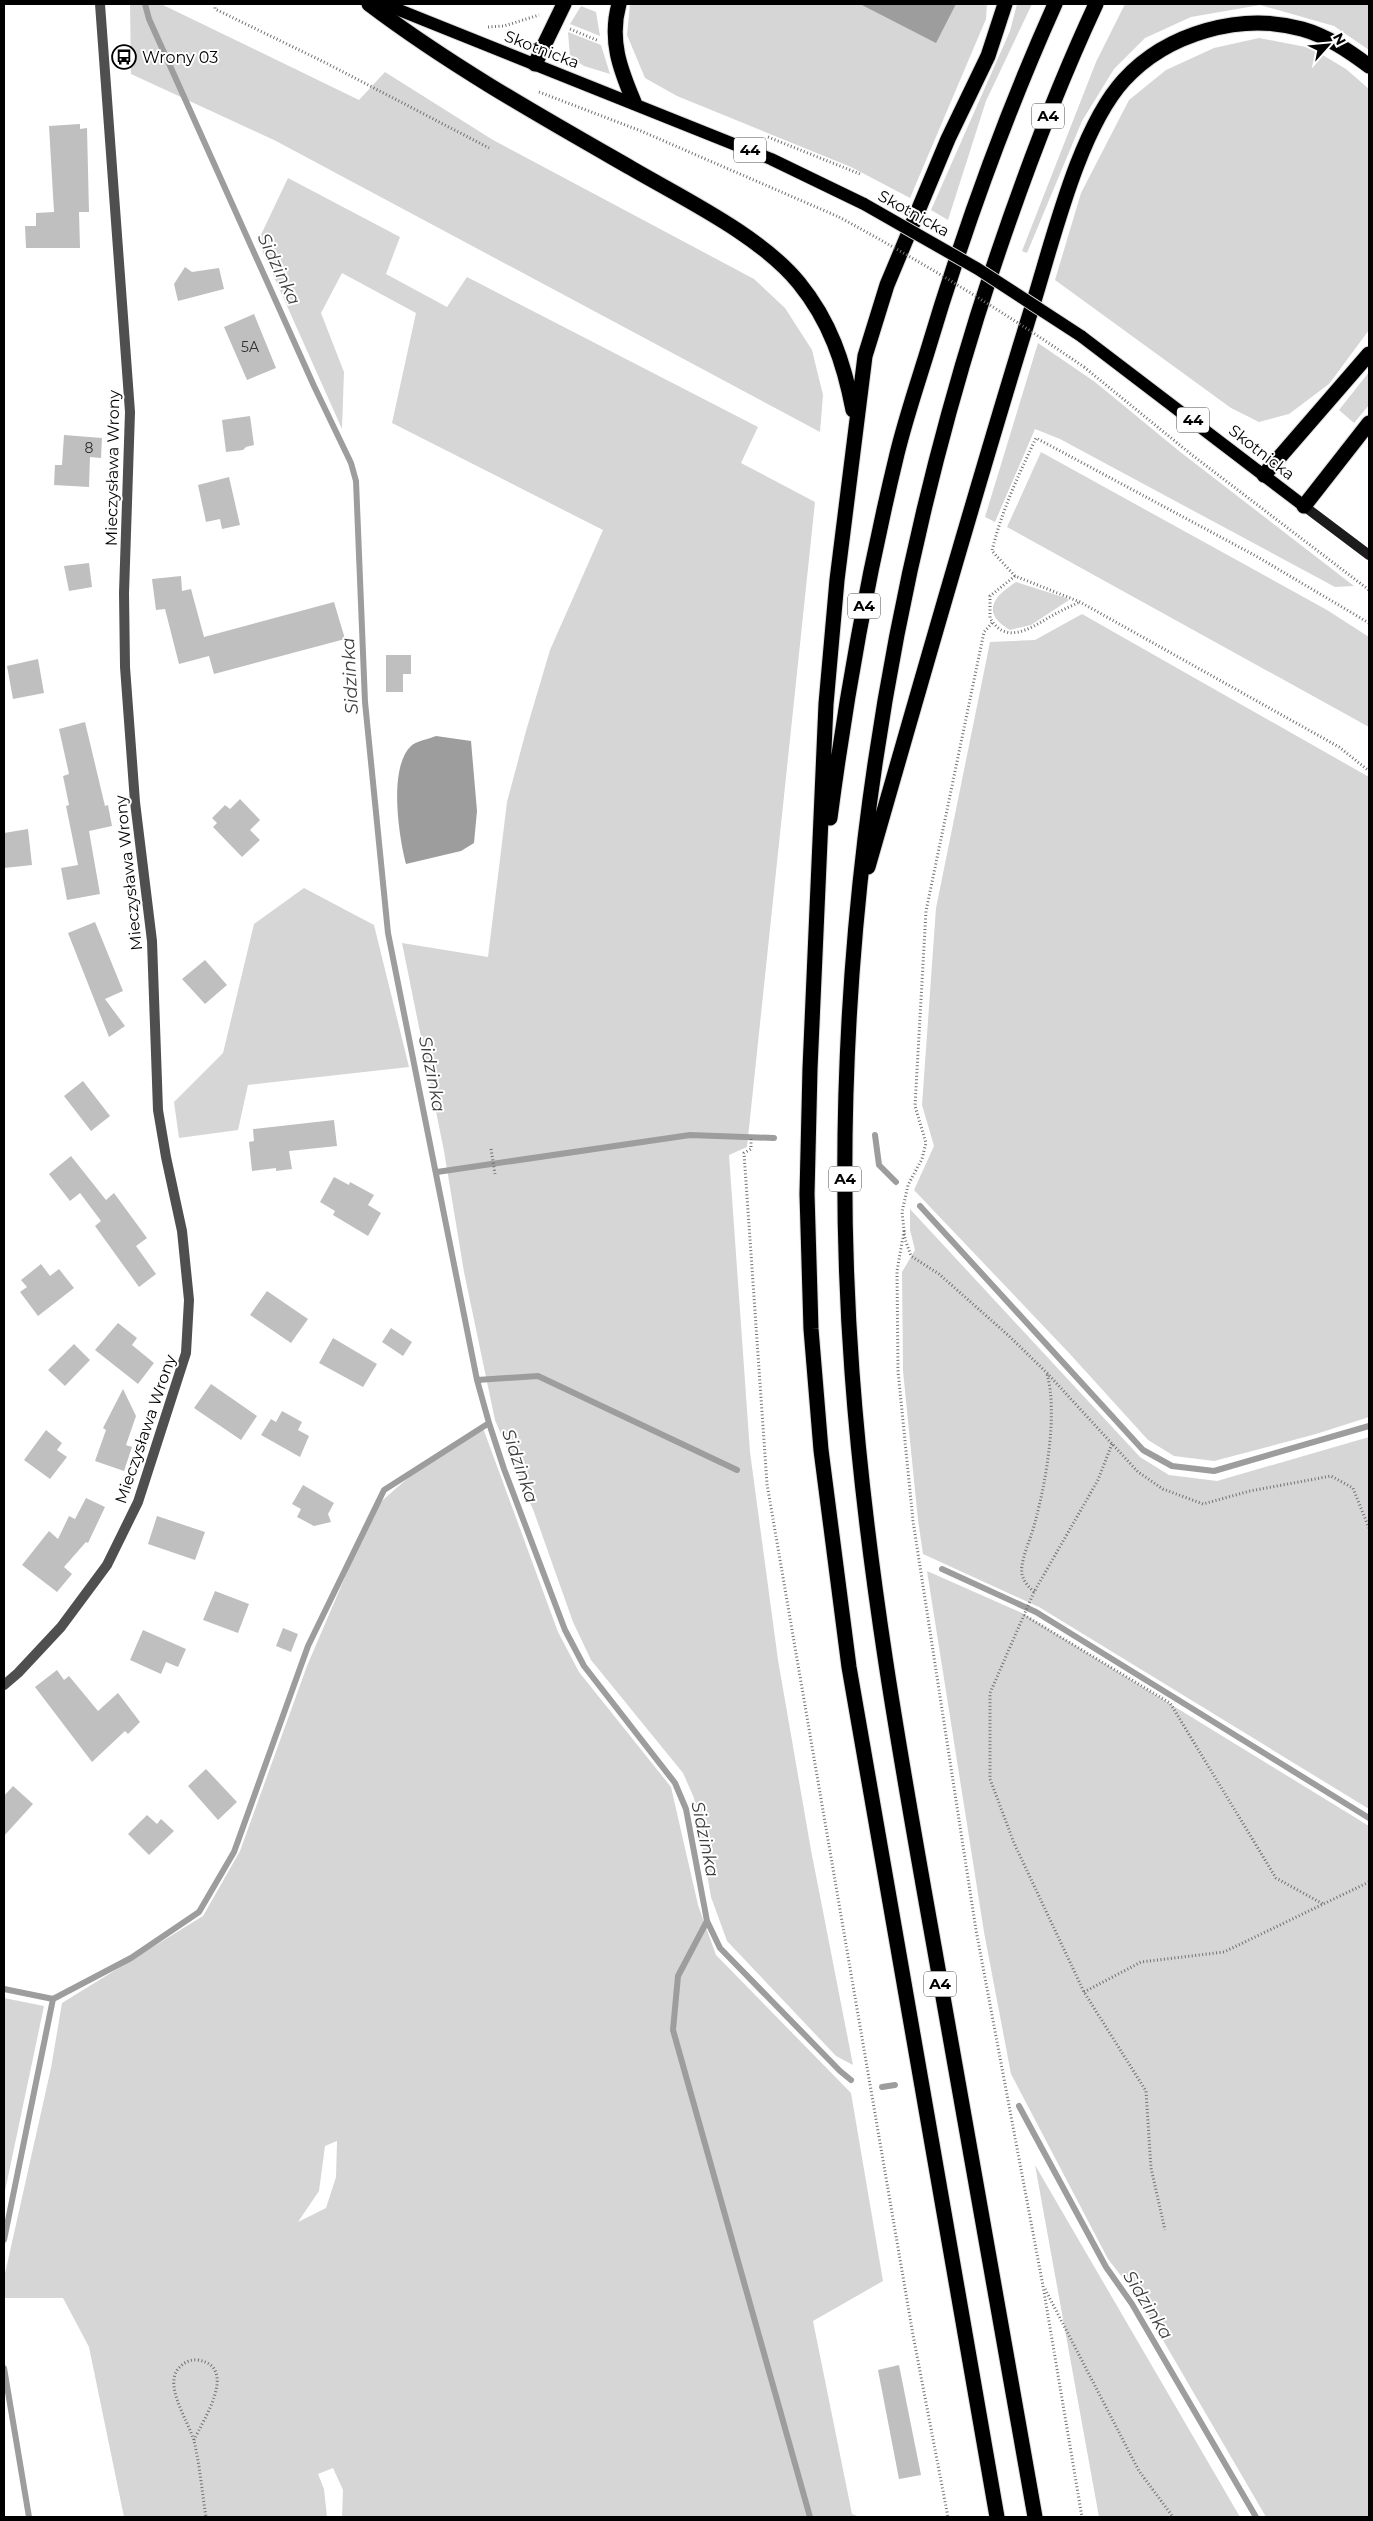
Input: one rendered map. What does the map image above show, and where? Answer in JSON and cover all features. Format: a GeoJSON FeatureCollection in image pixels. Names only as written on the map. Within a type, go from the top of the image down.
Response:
{"type":"FeatureCollection","features":[{"type":"Feature","properties":{"kind":"highway"},"geometry":{"type":"LineString","coordinates":[[369,4],[418,41],[686,200],[756,244],[780,264],[798,282],[828,327],[846,376],[856,426]]}},
{"type":"Feature","properties":{"kind":"highway"},"geometry":{"type":"LineString","coordinates":[[535,64],[564,4]]}},
{"type":"Feature","properties":{"kind":"highway"},"geometry":{"type":"LineString","coordinates":[[619,4],[614,32],[615,47],[619,66],[634,102]]}},
{"type":"Feature","properties":{"kind":"highway"},"geometry":{"type":"LineString","coordinates":[[817,930],[826,704],[837,580],[865,356],[887,285],[948,139],[988,56],[1005,4]]}},
{"type":"Feature","properties":{"kind":"highway","name":"A4"},"geometry":{"type":"LineString","coordinates":[[997,2517],[848,1667],[828,1509],[811,1329],[808,1194],[810,1069],[817,930],[826,847],[851,675],[897,454],[946,288],[978,194],[1007,116],[1055,4]]}},
{"type":"Feature","properties":{"kind":"highway","name":"A4"},"geometry":{"type":"LineString","coordinates":[[1035,2517],[918,1858],[886,1664],[864,1502],[852,1371],[846,1240],[845,1134],[848,1027],[856,910],[888,679],[922,513],[948,414],[1011,213],[1038,139],[1096,4]]}},
{"type":"Feature","properties":{"kind":"highway"},"geometry":{"type":"LineString","coordinates":[[856,910],[963,534],[1014,365],[1067,197],[1082,155],[1108,101],[1124,80],[1143,63],[1191,35],[1217,27],[1276,24],[1303,29],[1349,50],[1369,66]]}},
{"type":"Feature","properties":{"kind":"highway"},"geometry":{"type":"LineString","coordinates":[[1264,475],[1369,354]]}},
{"type":"Feature","properties":{"kind":"highway"},"geometry":{"type":"LineString","coordinates":[[1304,506],[1369,422]]}},
{"type":"Feature","properties":{"kind":"main road","name":"Skotnicka"},"geometry":{"type":"LineString","coordinates":[[384,4],[634,102],[771,159],[864,204],[978,269],[1081,336],[1369,555]]}},
{"type":"Feature","properties":{"kind":"street","name":"Mieczysława Wrony"},"geometry":{"type":"LineString","coordinates":[[4,1685],[61,1628],[107,1565],[138,1502],[186,1353],[189,1300],[182,1231],[158,1110],[152,941],[135,802],[125,668],[124,593],[130,412],[100,4]]}},
{"type":"Feature","properties":{"kind":"path"},"geometry":{"type":"LineString","coordinates":[[215,4],[215,9],[326,63],[489,148]]}},
{"type":"Feature","properties":{"kind":"path"},"geometry":{"type":"LineString","coordinates":[[485,28],[504,26],[538,14],[615,47]]}},
{"type":"Feature","properties":{"kind":"path"},"geometry":{"type":"LineString","coordinates":[[535,91],[650,134],[839,217],[909,255],[999,308],[1084,367],[1192,455],[1369,590]]}},
{"type":"Feature","properties":{"kind":"path"},"geometry":{"type":"LineString","coordinates":[[767,137],[860,174]]}},
{"type":"Feature","properties":{"kind":"path"},"geometry":{"type":"LineString","coordinates":[[1369,623],[1256,556],[1036,438],[1021,470],[996,534],[992,551],[1015,576],[1080,602],[1339,747],[1369,771]]}},
{"type":"Feature","properties":{"kind":"path"},"geometry":{"type":"LineString","coordinates":[[1015,576],[990,596],[988,610],[992,623],[1004,632],[1017,634],[1080,602]]}},
{"type":"Feature","properties":{"kind":"path"},"geometry":{"type":"LineString","coordinates":[[992,623],[984,632],[926,911],[915,1106],[926,1143],[922,1158],[908,1185],[902,1212],[904,1231],[911,1256],[939,1274],[1047,1374],[1138,1472],[1157,1485],[1203,1504],[1250,1491],[1331,1476],[1352,1488],[1369,1528]]}},
{"type":"Feature","properties":{"kind":"path"},"geometry":{"type":"LineString","coordinates":[[751,1139],[750,1149],[744,1152],[767,1484],[911,2325],[948,2517]]}},
{"type":"Feature","properties":{"kind":"path"},"geometry":{"type":"LineString","coordinates":[[491,1149],[495,1174]]}},
{"type":"Feature","properties":{"kind":"path"},"geometry":{"type":"LineString","coordinates":[[904,1231],[897,1271],[898,1371],[913,1521],[976,1930],[1043,2286],[1082,2517]]}},
{"type":"Feature","properties":{"kind":"path"},"geometry":{"type":"LineString","coordinates":[[1034,1592],[1024,1582],[1021,1567],[1036,1522],[1046,1475],[1051,1388],[1047,1374]]}},
{"type":"Feature","properties":{"kind":"path"},"geometry":{"type":"LineString","coordinates":[[1112,1444],[1098,1480],[1034,1592],[990,1693],[990,1779],[1014,1843],[1084,1992],[1146,2091],[1151,2168],[1165,2230]]}},
{"type":"Feature","properties":{"kind":"path"},"geometry":{"type":"LineString","coordinates":[[1024,1615],[1170,1703],[1276,1878],[1323,1904]]}},
{"type":"Feature","properties":{"kind":"path"},"geometry":{"type":"LineString","coordinates":[[1084,1992],[1141,1962],[1224,1952],[1369,1882]]}},
{"type":"Feature","properties":{"kind":"path"},"geometry":{"type":"LineString","coordinates":[[1043,2286],[1140,2471],[1173,2517]]}},
{"type":"Feature","properties":{"kind":"path"},"geometry":{"type":"LineString","coordinates":[[194,2440],[216,2394],[218,2376],[213,2367],[196,2360],[184,2362],[177,2371],[174,2380],[177,2401],[194,2440],[206,2517]]}},
{"type":"Feature","properties":{"kind":"shaded area"},"geometry":{"type":"Polygon","coordinates":[[[130,4],[161,4],[359,100],[385,72],[493,140],[754,279],[785,308],[812,350],[823,395],[820,432],[276,141],[131,74],[130,4]]]}},
{"type":"Feature","properties":{"kind":"shaded area"},"geometry":{"type":"Polygon","coordinates":[[[630,4],[987,4],[986,19],[910,198],[851,167],[677,96],[645,78],[627,35],[630,4]]]}},
{"type":"Feature","properties":{"kind":"shaded area"},"geometry":{"type":"Polygon","coordinates":[[[860,4],[956,4],[936,43],[860,4]]]}},
{"type":"Feature","properties":{"kind":"shaded area"},"geometry":{"type":"Polygon","coordinates":[[[1017,4],[1032,4],[986,101],[948,220],[931,210],[1010,31],[1017,4]]]}},
{"type":"Feature","properties":{"kind":"shaded area"},"geometry":{"type":"Polygon","coordinates":[[[1125,4],[1369,4],[1369,50],[1334,26],[1260,5],[1191,17],[1145,38],[1114,69],[1082,121],[1027,253],[1022,251],[1096,62],[1125,4]]]}},
{"type":"Feature","properties":{"kind":"shaded area"},"geometry":{"type":"Polygon","coordinates":[[[581,6],[596,12],[600,36],[570,24],[581,6]]]}},
{"type":"Feature","properties":{"kind":"shaded area"},"geometry":{"type":"Polygon","coordinates":[[[568,32],[601,45],[610,74],[584,66],[570,57],[568,32]]]}},
{"type":"Feature","properties":{"kind":"shaded area"},"geometry":{"type":"Polygon","coordinates":[[[1259,38],[1311,48],[1346,69],[1369,89],[1369,330],[1329,384],[1289,414],[1259,422],[1231,408],[1055,280],[1081,193],[1129,100],[1166,70],[1214,48],[1259,38]]]}},
{"type":"Feature","properties":{"kind":"shaded area"},"geometry":{"type":"Polygon","coordinates":[[[288,178],[400,237],[386,274],[447,307],[467,277],[758,427],[741,463],[815,502],[747,1147],[729,1155],[750,1452],[778,1660],[811,1850],[853,2065],[836,2056],[727,1941],[711,1897],[694,1798],[683,1773],[591,1660],[573,1622],[534,1512],[495,1420],[464,1272],[444,1151],[402,943],[488,957],[507,802],[526,731],[550,650],[603,530],[392,423],[416,313],[342,273],[321,313],[344,372],[342,429],[258,241],[288,178]]]}},
{"type":"Feature","properties":{"kind":"shaded area"},"geometry":{"type":"Polygon","coordinates":[[[1038,343],[1095,382],[1179,451],[1354,586],[1335,587],[1060,439],[1035,429],[995,522],[985,517],[1038,343]]]}},
{"type":"Feature","properties":{"kind":"shaded area"},"geometry":{"type":"Polygon","coordinates":[[[1369,372],[1369,405],[1354,423],[1339,410],[1369,372]]]}},
{"type":"Feature","properties":{"kind":"shaded area"},"geometry":{"type":"Polygon","coordinates":[[[1041,452],[1327,610],[1369,637],[1369,727],[1007,527],[1041,452]]]}},
{"type":"Feature","properties":{"kind":"shaded area"},"geometry":{"type":"Polygon","coordinates":[[[1016,582],[1069,600],[1031,625],[1010,630],[1001,624],[993,611],[997,599],[1008,587],[1016,582]]]}},
{"type":"Feature","properties":{"kind":"shaded area"},"geometry":{"type":"Polygon","coordinates":[[[1082,614],[1369,777],[1369,1417],[1316,1434],[1214,1461],[1174,1456],[1148,1440],[1069,1353],[914,1190],[934,1146],[922,1105],[936,908],[990,642],[1035,640],[1082,614]]]}},
{"type":"Feature","properties":{"kind":"shaded area"},"geometry":{"type":"Polygon","coordinates":[[[436,736],[471,741],[477,811],[474,843],[461,851],[406,864],[398,821],[397,786],[400,770],[404,756],[413,744],[436,736]]]}},
{"type":"Feature","properties":{"kind":"shaded area"},"geometry":{"type":"Polygon","coordinates":[[[304,888],[374,925],[409,1067],[248,1085],[238,1130],[179,1138],[174,1102],[223,1053],[254,924],[304,888]]]}},
{"type":"Feature","properties":{"kind":"shaded area"},"geometry":{"type":"Polygon","coordinates":[[[910,1209],[1140,1457],[1169,1475],[1217,1481],[1369,1437],[1369,1809],[1039,1607],[923,1554],[903,1371],[902,1272],[915,1250],[910,1230],[910,1209]]]}},
{"type":"Feature","properties":{"kind":"shaded area"},"geometry":{"type":"Polygon","coordinates":[[[483,1428],[558,1632],[579,1672],[671,1787],[698,1905],[716,1955],[851,2093],[883,2281],[813,2321],[852,2514],[860,2517],[342,2517],[343,2490],[333,2468],[318,2474],[324,2489],[327,2517],[124,2517],[89,2347],[63,2298],[4,2298],[4,2278],[51,2068],[62,2003],[203,1916],[240,1851],[307,1666],[375,1507],[409,1477],[483,1428]],[[337,2141],[325,2146],[319,2191],[298,2222],[326,2208],[336,2177],[337,2141]]]}},
{"type":"Feature","properties":{"kind":"shaded area"},"geometry":{"type":"Polygon","coordinates":[[[927,1571],[1022,1613],[1369,1826],[1369,2517],[1266,2517],[1139,2299],[1108,2259],[1011,2074],[984,1932],[927,1571]]]}},
{"type":"Feature","properties":{"kind":"shaded area"},"geometry":{"type":"Polygon","coordinates":[[[4,1998],[44,2006],[4,2196],[4,1998]]]}},
{"type":"Feature","properties":{"kind":"shaded area"},"geometry":{"type":"Polygon","coordinates":[[[1035,2165],[1240,2517],[1099,2517],[1035,2165]]]}},
{"type":"Feature","properties":{"kind":"building"},"geometry":{"type":"Polygon","coordinates":[[[80,124],[80,129],[87,128],[89,212],[79,212],[80,248],[26,248],[25,226],[36,226],[36,213],[54,212],[49,126],[80,124]]]}},
{"type":"Feature","properties":{"kind":"building"},"geometry":{"type":"Polygon","coordinates":[[[185,267],[192,272],[219,268],[224,289],[178,301],[174,284],[185,267]]]}},
{"type":"Feature","properties":{"kind":"building"},"geometry":{"type":"Polygon","coordinates":[[[254,314],[276,368],[247,380],[224,327],[254,314]]]}},
{"type":"Feature","properties":{"kind":"building"},"geometry":{"type":"Polygon","coordinates":[[[250,416],[254,445],[243,450],[226,452],[222,420],[250,416]]]}},
{"type":"Feature","properties":{"kind":"building"},"geometry":{"type":"Polygon","coordinates":[[[64,435],[102,438],[101,458],[90,457],[89,487],[54,485],[55,465],[62,465],[64,435]]]}},
{"type":"Feature","properties":{"kind":"building"},"geometry":{"type":"Polygon","coordinates":[[[229,477],[240,525],[222,529],[220,519],[206,522],[198,485],[229,477]]]}},
{"type":"Feature","properties":{"kind":"building"},"geometry":{"type":"Polygon","coordinates":[[[89,563],[92,587],[69,591],[64,566],[89,563]]]}},
{"type":"Feature","properties":{"kind":"building"},"geometry":{"type":"Polygon","coordinates":[[[181,576],[182,591],[191,589],[204,637],[334,602],[345,639],[214,674],[209,656],[179,664],[165,609],[156,610],[152,579],[181,576]]]}},
{"type":"Feature","properties":{"kind":"building"},"geometry":{"type":"Polygon","coordinates":[[[386,655],[411,655],[411,674],[403,674],[403,692],[386,692],[386,655]]]}},
{"type":"Feature","properties":{"kind":"building"},"geometry":{"type":"Polygon","coordinates":[[[38,659],[44,693],[13,699],[7,666],[38,659]]]}},
{"type":"Feature","properties":{"kind":"building"},"geometry":{"type":"Polygon","coordinates":[[[85,722],[105,806],[108,805],[112,826],[89,831],[100,894],[67,900],[61,868],[78,865],[66,806],[69,805],[63,776],[69,774],[59,729],[85,722]]]}},
{"type":"Feature","properties":{"kind":"building"},"geometry":{"type":"Polygon","coordinates":[[[240,799],[260,820],[250,830],[260,840],[242,857],[213,827],[217,823],[212,818],[225,805],[230,809],[240,799]]]}},
{"type":"Feature","properties":{"kind":"building"},"geometry":{"type":"Polygon","coordinates":[[[28,829],[32,865],[4,868],[4,833],[28,829]]]}},
{"type":"Feature","properties":{"kind":"building"},"geometry":{"type":"Polygon","coordinates":[[[95,922],[123,991],[105,999],[125,1026],[109,1037],[68,933],[95,922]]]}},
{"type":"Feature","properties":{"kind":"building"},"geometry":{"type":"Polygon","coordinates":[[[205,960],[227,985],[205,1004],[182,979],[205,960]]]}},
{"type":"Feature","properties":{"kind":"building"},"geometry":{"type":"Polygon","coordinates":[[[83,1081],[110,1116],[91,1131],[64,1096],[83,1081]]]}},
{"type":"Feature","properties":{"kind":"building"},"geometry":{"type":"Polygon","coordinates":[[[334,1120],[337,1146],[289,1151],[292,1169],[276,1171],[276,1168],[252,1171],[249,1142],[254,1141],[253,1129],[334,1120]]]}},
{"type":"Feature","properties":{"kind":"building"},"geometry":{"type":"Polygon","coordinates":[[[71,1156],[106,1200],[114,1193],[147,1238],[136,1246],[156,1274],[139,1287],[95,1226],[101,1221],[80,1193],[70,1201],[49,1174],[71,1156]]]}},
{"type":"Feature","properties":{"kind":"building"},"geometry":{"type":"Polygon","coordinates":[[[334,1177],[349,1185],[350,1182],[374,1195],[368,1205],[381,1213],[368,1236],[333,1215],[335,1211],[320,1202],[334,1177]]]}},
{"type":"Feature","properties":{"kind":"building"},"geometry":{"type":"Polygon","coordinates":[[[41,1264],[50,1276],[59,1269],[74,1288],[38,1316],[20,1292],[27,1287],[21,1280],[41,1264]]]}},
{"type":"Feature","properties":{"kind":"building"},"geometry":{"type":"Polygon","coordinates":[[[267,1291],[308,1319],[291,1343],[250,1315],[267,1291]]]}},
{"type":"Feature","properties":{"kind":"building"},"geometry":{"type":"Polygon","coordinates":[[[118,1323],[137,1338],[132,1345],[154,1363],[138,1384],[95,1350],[118,1323]]]}},
{"type":"Feature","properties":{"kind":"building"},"geometry":{"type":"Polygon","coordinates":[[[391,1328],[412,1342],[403,1356],[382,1342],[391,1328]]]}},
{"type":"Feature","properties":{"kind":"building"},"geometry":{"type":"Polygon","coordinates":[[[333,1338],[377,1364],[363,1387],[319,1363],[333,1338]]]}},
{"type":"Feature","properties":{"kind":"building"},"geometry":{"type":"Polygon","coordinates":[[[74,1344],[90,1360],[65,1386],[48,1370],[74,1344]]]}},
{"type":"Feature","properties":{"kind":"building"},"geometry":{"type":"Polygon","coordinates":[[[211,1384],[257,1416],[241,1440],[194,1408],[211,1384]]]}},
{"type":"Feature","properties":{"kind":"building"},"geometry":{"type":"Polygon","coordinates":[[[123,1389],[136,1416],[126,1445],[132,1447],[124,1471],[95,1461],[106,1430],[103,1428],[123,1389]]]}},
{"type":"Feature","properties":{"kind":"building"},"geometry":{"type":"Polygon","coordinates":[[[282,1411],[302,1422],[298,1430],[309,1436],[300,1457],[261,1435],[271,1419],[276,1422],[282,1411]]]}},
{"type":"Feature","properties":{"kind":"building"},"geometry":{"type":"Polygon","coordinates":[[[46,1430],[62,1443],[57,1450],[67,1457],[50,1479],[24,1460],[46,1430]]]}},
{"type":"Feature","properties":{"kind":"building"},"geometry":{"type":"Polygon","coordinates":[[[303,1485],[334,1503],[328,1514],[331,1522],[314,1526],[297,1517],[301,1509],[292,1504],[303,1485]]]}},
{"type":"Feature","properties":{"kind":"building"},"geometry":{"type":"Polygon","coordinates":[[[86,1498],[105,1507],[88,1543],[86,1542],[64,1567],[72,1574],[57,1592],[22,1565],[49,1531],[58,1539],[69,1516],[75,1519],[86,1498]]]}},
{"type":"Feature","properties":{"kind":"building"},"geometry":{"type":"Polygon","coordinates":[[[157,1516],[205,1532],[195,1560],[148,1544],[157,1516]]]}},
{"type":"Feature","properties":{"kind":"building"},"geometry":{"type":"Polygon","coordinates":[[[215,1591],[249,1604],[238,1633],[203,1620],[215,1591]]]}},
{"type":"Feature","properties":{"kind":"building"},"geometry":{"type":"Polygon","coordinates":[[[283,1628],[298,1634],[291,1652],[276,1646],[283,1628]]]}},
{"type":"Feature","properties":{"kind":"building"},"geometry":{"type":"Polygon","coordinates":[[[143,1630],[186,1649],[178,1667],[166,1662],[161,1674],[130,1660],[143,1630]]]}},
{"type":"Feature","properties":{"kind":"building"},"geometry":{"type":"Polygon","coordinates":[[[57,1670],[64,1680],[69,1676],[98,1711],[118,1693],[140,1722],[128,1734],[125,1731],[92,1762],[35,1687],[57,1670]]]}},
{"type":"Feature","properties":{"kind":"building"},"geometry":{"type":"Polygon","coordinates":[[[206,1769],[237,1802],[218,1820],[188,1786],[206,1769]]]}},
{"type":"Feature","properties":{"kind":"building"},"geometry":{"type":"Polygon","coordinates":[[[13,1786],[33,1804],[4,1836],[4,1796],[13,1786]]]}},
{"type":"Feature","properties":{"kind":"building"},"geometry":{"type":"Polygon","coordinates":[[[147,1815],[157,1824],[161,1819],[174,1831],[149,1855],[128,1834],[147,1815]]]}},
{"type":"Feature","properties":{"kind":"building"},"geometry":{"type":"Polygon","coordinates":[[[899,2365],[921,2475],[899,2479],[878,2370],[899,2365]]]}},
{"type":"Feature","properties":{"kind":"waterway","name":"Sidzinka"},"geometry":{"type":"LineString","coordinates":[[145,4],[149,19],[314,386],[351,463],[356,481],[365,702],[388,933],[477,1380],[504,1469],[565,1630],[584,1666],[675,1783],[686,1809],[707,1921],[720,1948],[851,2080]]}},
{"type":"Feature","properties":{"kind":"waterway"},"geometry":{"type":"LineString","coordinates":[[437,1172],[690,1135],[774,1138]]}},
{"type":"Feature","properties":{"kind":"waterway"},"geometry":{"type":"LineString","coordinates":[[875,1135],[879,1165],[896,1182]]}},
{"type":"Feature","properties":{"kind":"waterway"},"geometry":{"type":"LineString","coordinates":[[920,1206],[1143,1450],[1172,1466],[1214,1471],[1369,1426]]}},
{"type":"Feature","properties":{"kind":"waterway"},"geometry":{"type":"LineString","coordinates":[[477,1380],[538,1376],[737,1470]]}},
{"type":"Feature","properties":{"kind":"waterway"},"geometry":{"type":"LineString","coordinates":[[4,2240],[53,1999],[131,1958],[199,1912],[234,1852],[308,1646],[384,1490],[489,1423]]}},
{"type":"Feature","properties":{"kind":"waterway"},"geometry":{"type":"LineString","coordinates":[[942,1569],[1036,1612],[1369,1818]]}},
{"type":"Feature","properties":{"kind":"waterway"},"geometry":{"type":"LineString","coordinates":[[707,1921],[678,1976],[673,2030],[810,2517]]}},
{"type":"Feature","properties":{"kind":"waterway"},"geometry":{"type":"LineString","coordinates":[[4,1989],[53,1999]]}},
{"type":"Feature","properties":{"kind":"waterway","name":"Sidzinka"},"geometry":{"type":"LineString","coordinates":[[882,2087],[895,2085]]}},
{"type":"Feature","properties":{"kind":"waterway","name":"Sidzinka"},"geometry":{"type":"LineString","coordinates":[[1019,2106],[1106,2267],[1132,2304],[1256,2517]]}},
{"type":"Feature","properties":{"kind":"waterway"},"geometry":{"type":"LineString","coordinates":[[4,2368],[29,2517]]}},
{"type":"Feature","properties":{"kind":"place","name":"Wrony 03"},"geometry":{"type":"Point","coordinates":[124,57]}}]}
